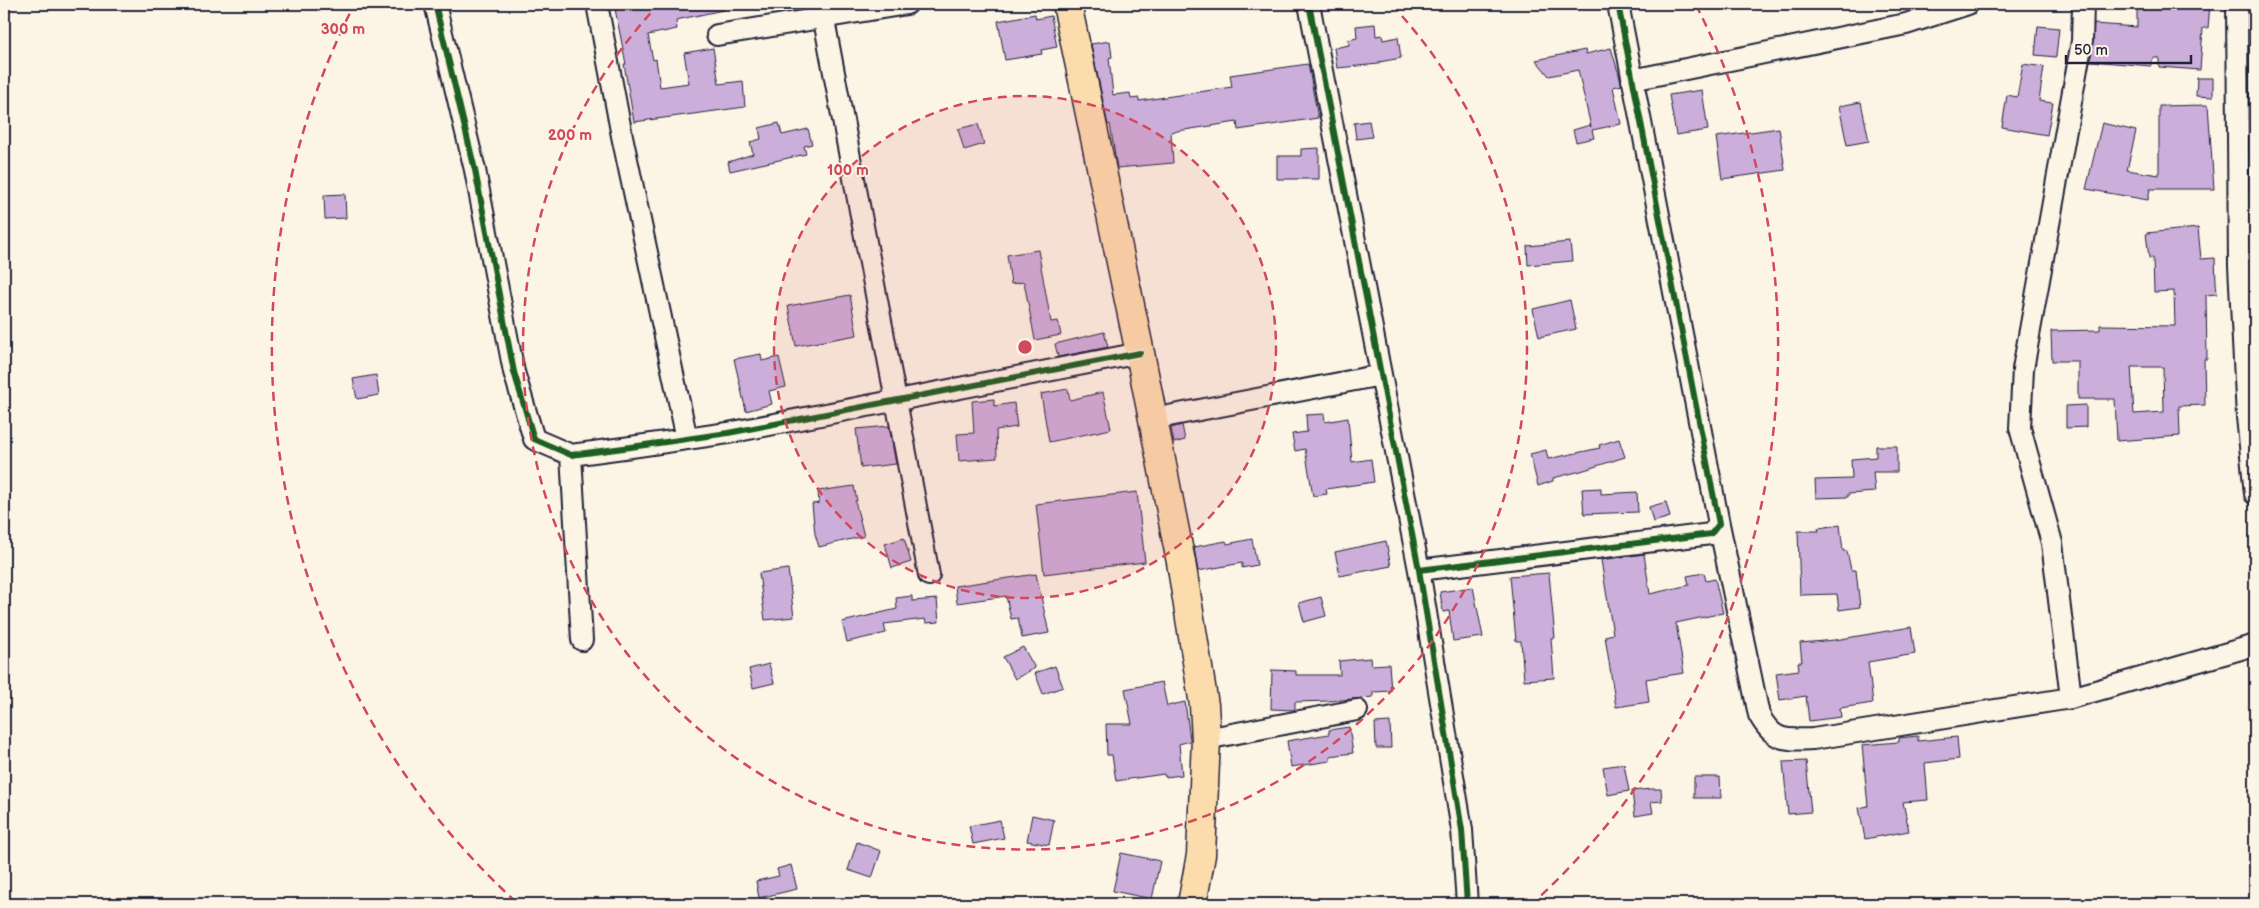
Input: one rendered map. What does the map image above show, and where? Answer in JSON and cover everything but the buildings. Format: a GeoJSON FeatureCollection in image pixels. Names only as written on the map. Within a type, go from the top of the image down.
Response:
{"type":"FeatureCollection","features":[{"type":"Feature","properties":{"kind":"highway"},"geometry":{"type":"LineString","coordinates":[[1068,4],[1181,562],[1204,705],[1206,739],[1201,855],[1192,904]]}},
{"type":"Feature","properties":{"kind":"street"},"geometry":{"type":"LineString","coordinates":[[435,4],[475,170],[514,372],[534,439],[571,455],[728,433],[1140,352]]}},
{"type":"Feature","properties":{"kind":"street"},"geometry":{"type":"LineString","coordinates":[[597,4],[622,136],[687,438]]}},
{"type":"Feature","properties":{"kind":"street"},"geometry":{"type":"LineString","coordinates":[[717,35],[822,11],[907,4]]}},
{"type":"Feature","properties":{"kind":"street"},"geometry":{"type":"LineString","coordinates":[[1309,4],[1419,570],[1462,830],[1466,904]]}},
{"type":"Feature","properties":{"kind":"street"},"geometry":{"type":"LineString","coordinates":[[1618,4],[1719,524],[1759,715],[1768,731],[1787,740],[1813,739],[2070,698],[2255,646]]}},
{"type":"Feature","properties":{"kind":"street"},"geometry":{"type":"LineString","coordinates":[[1632,80],[1906,24],[1968,4]]}},
{"type":"Feature","properties":{"kind":"street"},"geometry":{"type":"LineString","coordinates":[[2070,698],[2052,543],[2020,428],[2023,369],[2082,41],[2083,4]]}},
{"type":"Feature","properties":{"kind":"street"},"geometry":{"type":"LineString","coordinates":[[822,11],[929,575]]}},
{"type":"Feature","properties":{"kind":"street"},"geometry":{"type":"LineString","coordinates":[[2244,16],[2240,266],[2247,418],[2255,494]]}},
{"type":"Feature","properties":{"kind":"street"},"geometry":{"type":"LineString","coordinates":[[1153,419],[1381,375]]}},
{"type":"Feature","properties":{"kind":"street"},"geometry":{"type":"LineString","coordinates":[[571,455],[582,640]]}},
{"type":"Feature","properties":{"kind":"street"},"geometry":{"type":"LineString","coordinates":[[1419,570],[1711,534],[1719,524]]}},
{"type":"Feature","properties":{"kind":"street"},"geometry":{"type":"LineString","coordinates":[[1206,739],[1357,710]]}},
{"type":"Feature","properties":{"kind":"cycle path"},"geometry":{"type":"LineString","coordinates":[[435,4],[475,170],[514,372],[534,439],[571,455],[631,447],[728,433],[1140,353]]}},
{"type":"Feature","properties":{"kind":"cycle path"},"geometry":{"type":"LineString","coordinates":[[1309,4],[1419,570],[1462,830],[1467,904]]}},
{"type":"Feature","properties":{"kind":"cycle path"},"geometry":{"type":"LineString","coordinates":[[1419,570],[1711,534],[1719,524],[1618,4]]}}]}
